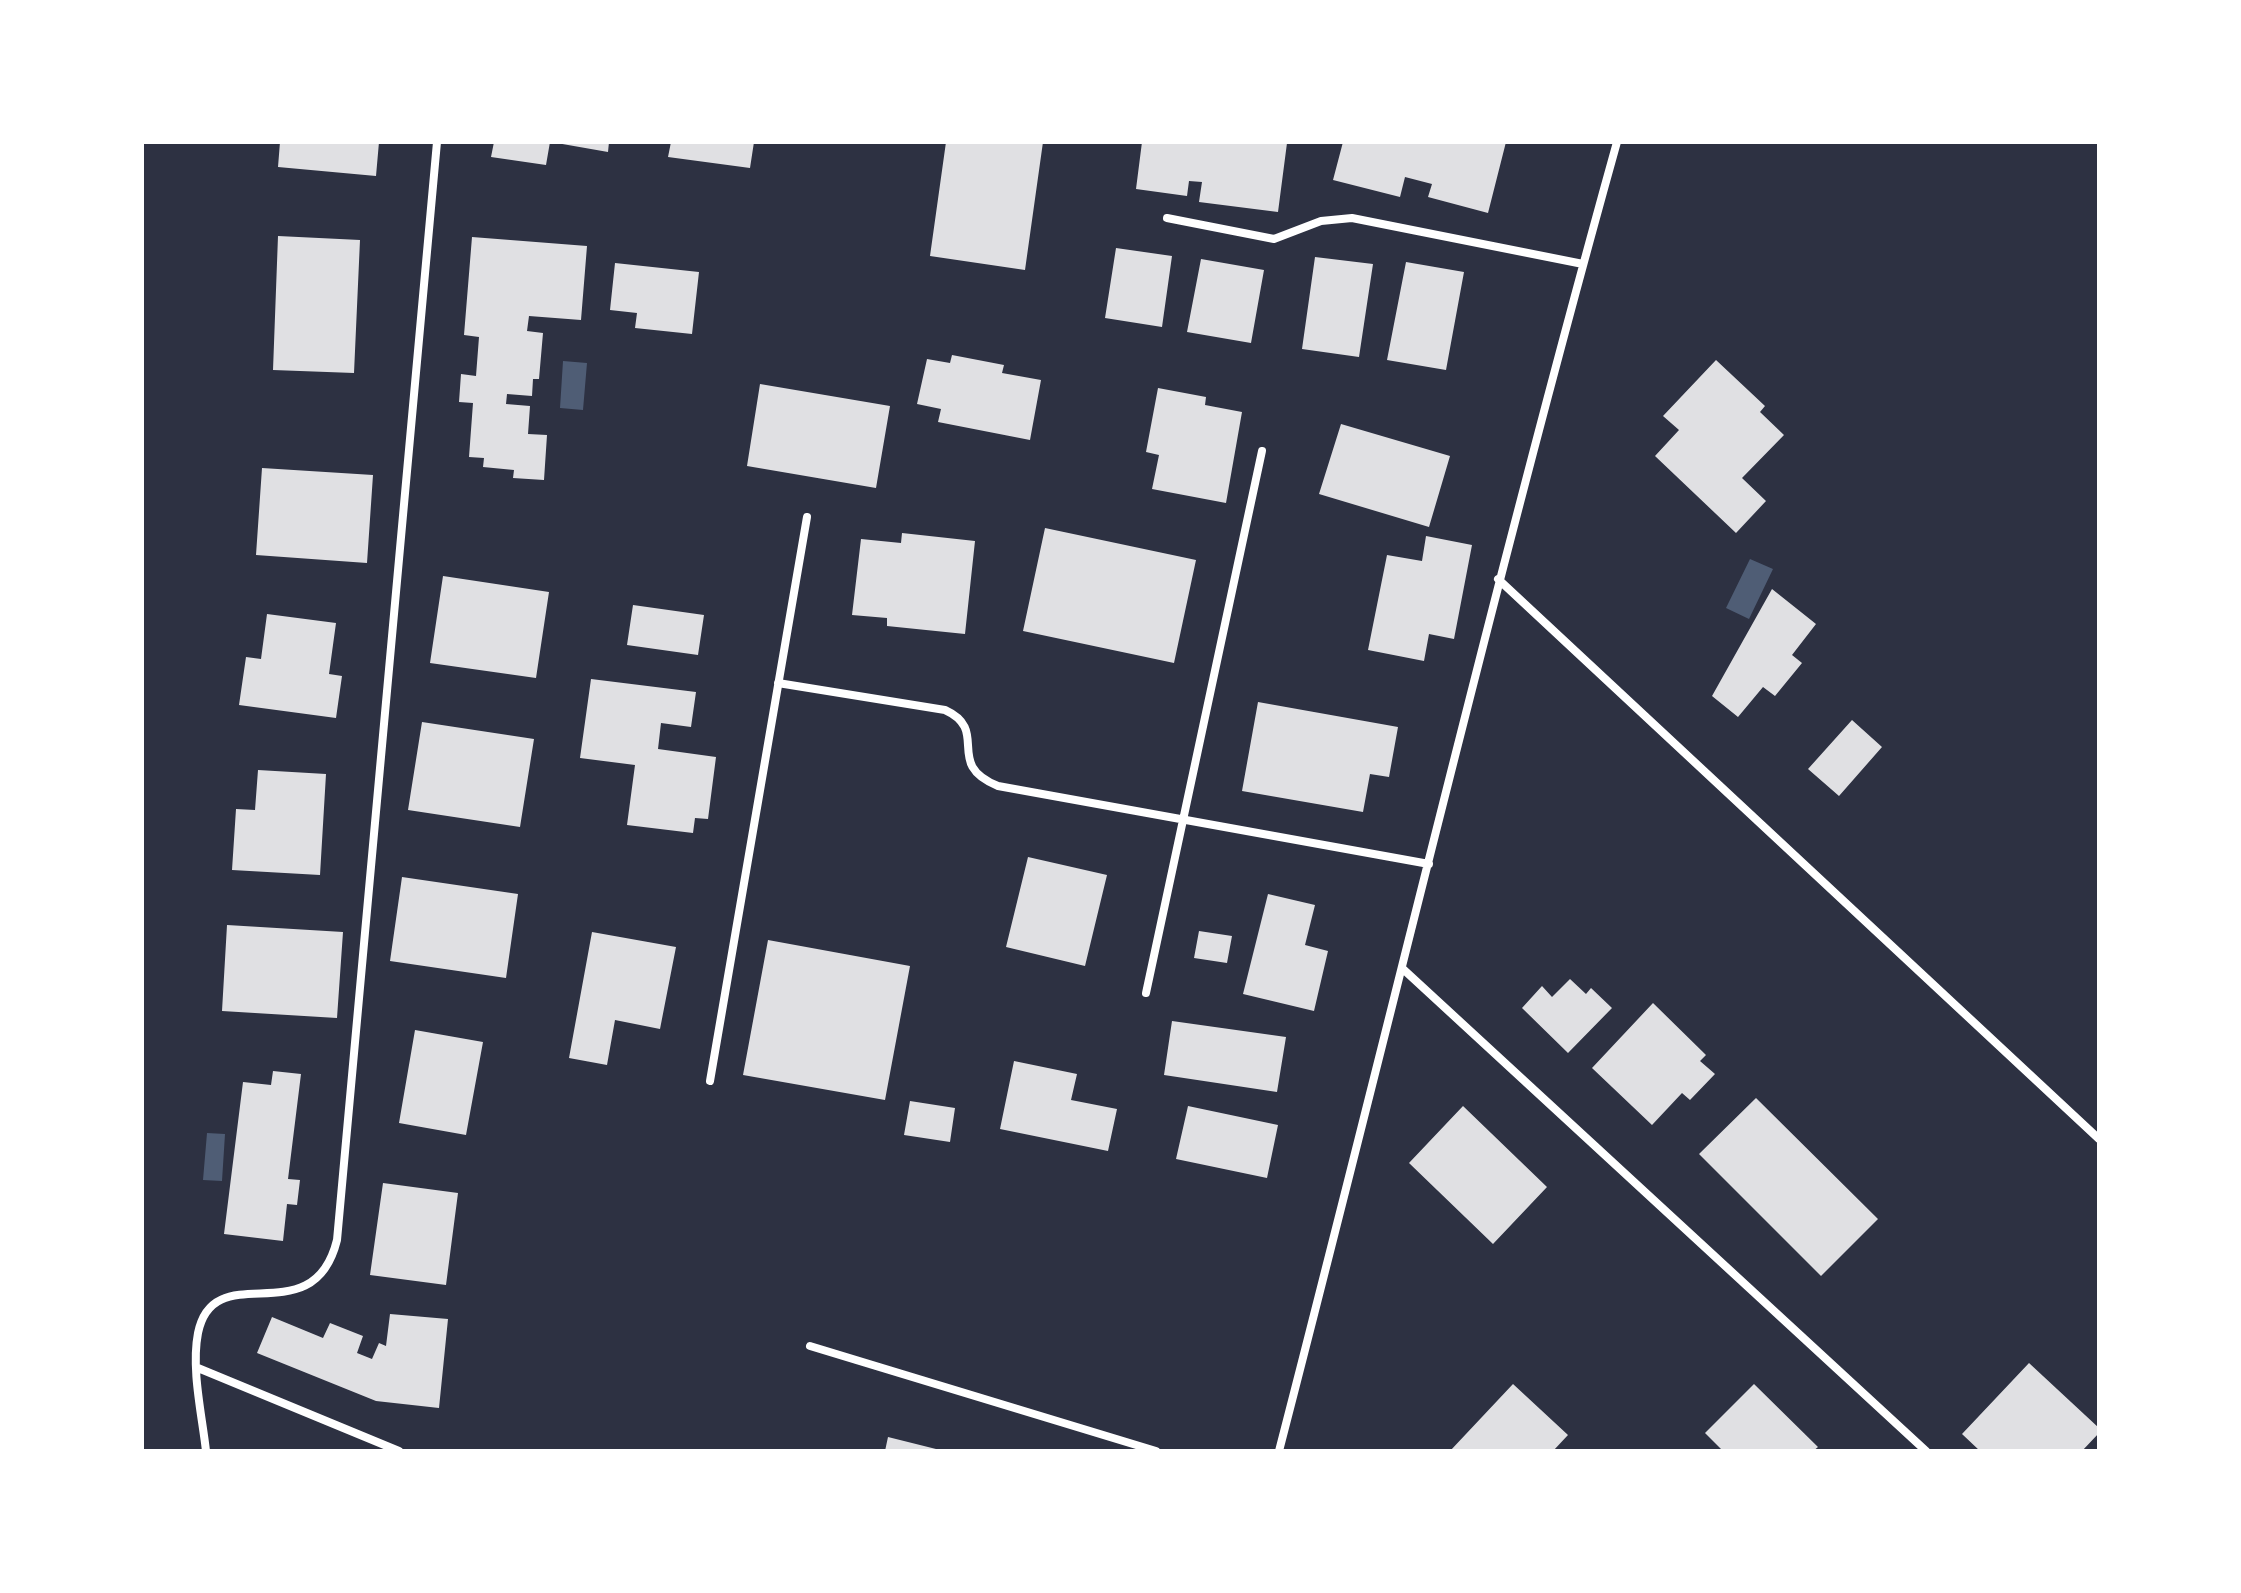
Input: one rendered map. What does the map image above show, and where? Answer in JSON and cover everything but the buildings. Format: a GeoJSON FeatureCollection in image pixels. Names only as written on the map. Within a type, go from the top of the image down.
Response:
{"type":"FeatureCollection","features":[{"type":"Feature","properties":{"kind":"street"},"geometry":{"type":"LineString","coordinates":[[206,1451],[197,1335],[213,1306],[244,1292],[285,1294],[308,1285],[327,1266],[337,1240],[437,142]]}},
{"type":"Feature","properties":{"kind":"street"},"geometry":{"type":"LineString","coordinates":[[1279,1451],[1403,969],[1498,579],[1617,142]]}},
{"type":"Feature","properties":{"kind":"street"},"geometry":{"type":"LineString","coordinates":[[1167,218],[1274,239],[1321,221],[1352,218],[1583,264]]}},
{"type":"Feature","properties":{"kind":"street"},"geometry":{"type":"LineString","coordinates":[[1146,993],[1262,451]]}},
{"type":"Feature","properties":{"kind":"street"},"geometry":{"type":"LineString","coordinates":[[710,1081],[807,517]]}},
{"type":"Feature","properties":{"kind":"street"},"geometry":{"type":"LineString","coordinates":[[1498,579],[2099,1139]]}},
{"type":"Feature","properties":{"kind":"street"},"geometry":{"type":"LineString","coordinates":[[778,683],[945,710],[964,722],[968,759],[973,770],[984,780],[1429,864]]}},
{"type":"Feature","properties":{"kind":"street"},"geometry":{"type":"LineString","coordinates":[[1403,969],[1926,1451]]}},
{"type":"Feature","properties":{"kind":"street"},"geometry":{"type":"LineString","coordinates":[[810,1346],[1156,1451]]}},
{"type":"Feature","properties":{"kind":"street"},"geometry":{"type":"LineString","coordinates":[[198,1368],[399,1451]]}},
{"type":"Feature","properties":{"kind":"water"},"geometry":{"type":"Polygon","coordinates":[[[563,361],[587,363],[583,410],[560,408],[563,361]]]}},
{"type":"Feature","properties":{"kind":"water"},"geometry":{"type":"Polygon","coordinates":[[[1750,559],[1773,569],[1749,619],[1726,608],[1750,559]]]}},
{"type":"Feature","properties":{"kind":"water"},"geometry":{"type":"Polygon","coordinates":[[[207,1133],[225,1134],[222,1181],[203,1180],[207,1133]]]}}]}
